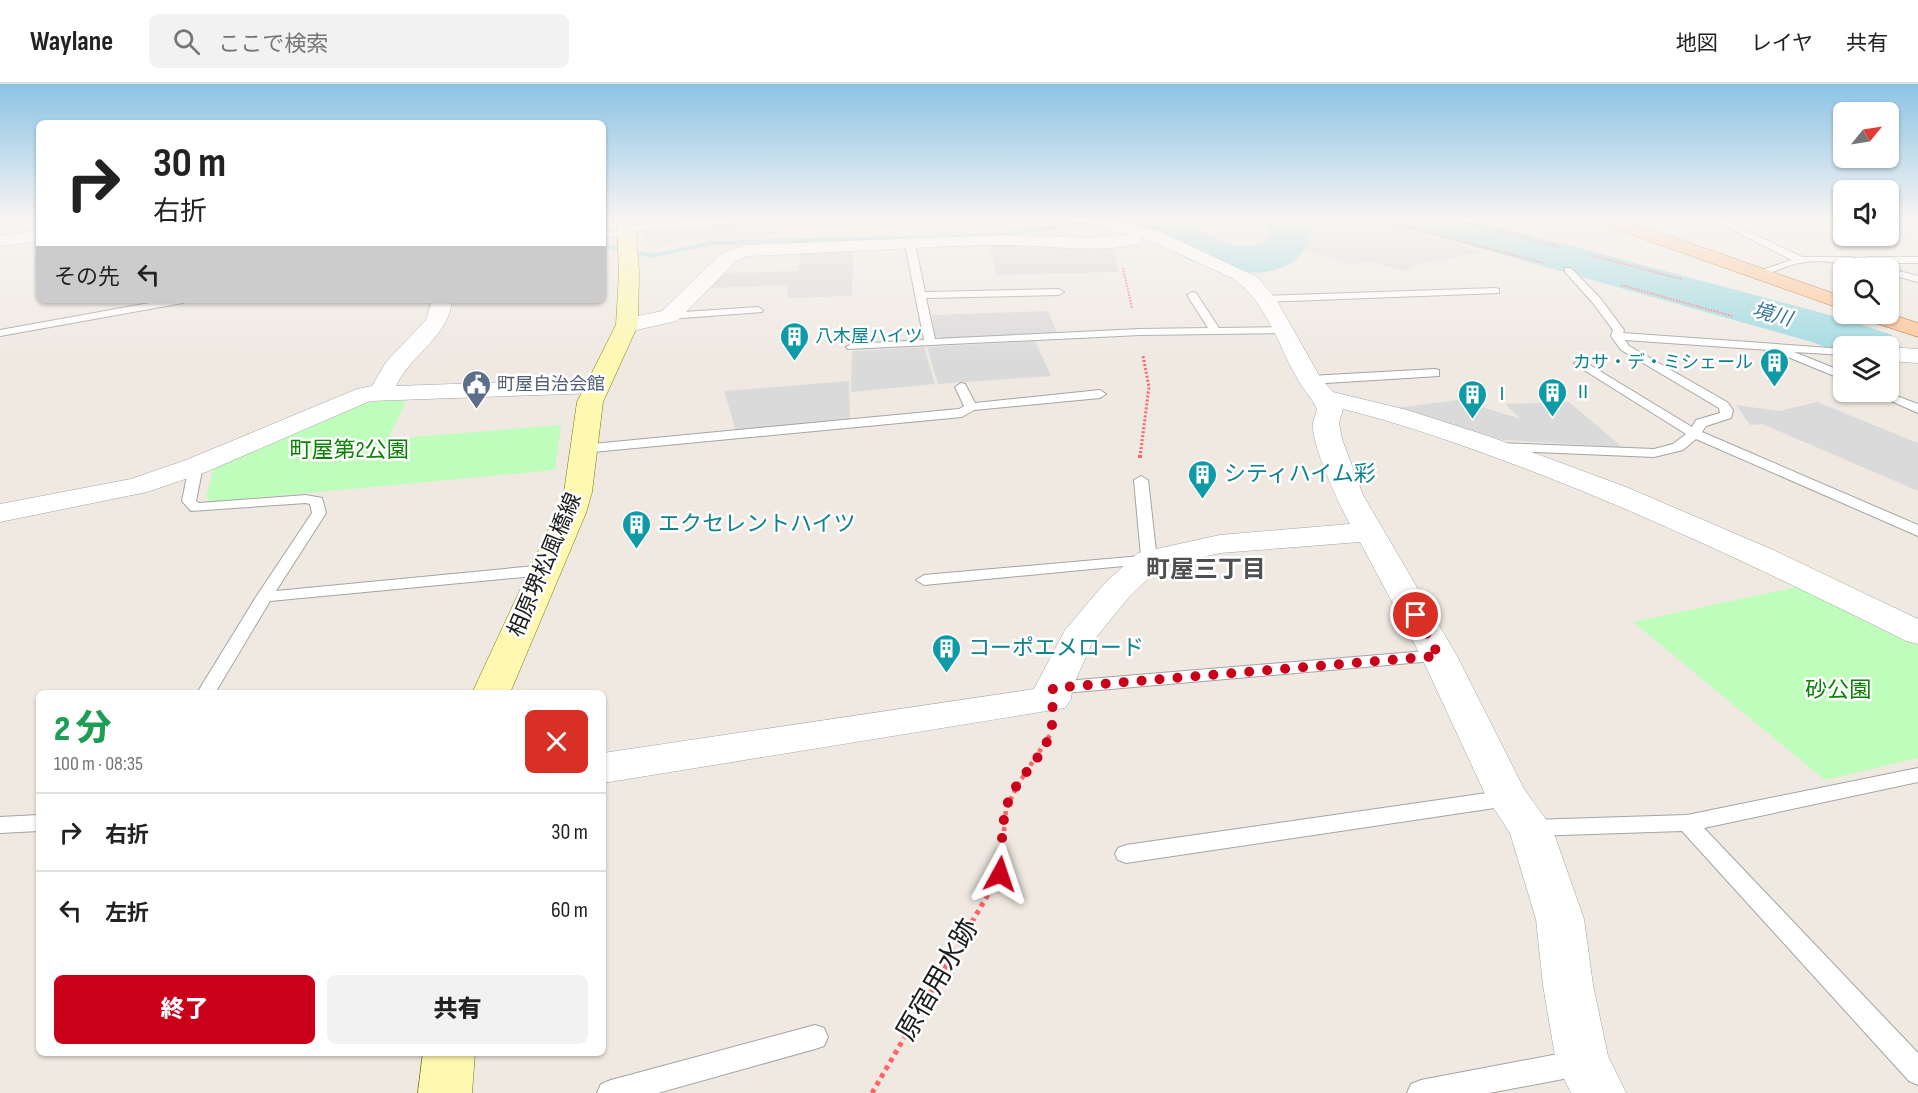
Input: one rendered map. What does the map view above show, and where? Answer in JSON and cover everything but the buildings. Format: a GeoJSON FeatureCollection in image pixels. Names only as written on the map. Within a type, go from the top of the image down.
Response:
{"type":"FeatureCollection","features":[{"type":"Feature","properties":{"kind":"main road"},"geometry":{"type":"LineString","coordinates":[[1739,267],[1833,300]]}},
{"type":"Feature","properties":{"kind":"main road"},"geometry":{"type":"LineString","coordinates":[[1899,324],[1918,330]]}},
{"type":"Feature","properties":{"kind":"street","name":"相原堺松風橋線"},"geometry":{"type":"LineString","coordinates":[[492,690],[572,513],[578,492],[590,402],[627,325],[627,267]]}},
{"type":"Feature","properties":{"kind":"street"},"geometry":{"type":"LineString","coordinates":[[627,325],[669,316],[717,267]]}},
{"type":"Feature","properties":{"kind":"street"},"geometry":{"type":"LineString","coordinates":[[1224,267],[1250,281],[1266,299],[1281,330],[1330,409],[1326,423],[1329,439],[1348,495],[1439,656],[1519,813],[1560,919],[1568,985],[1591,1078]]}},
{"type":"Feature","properties":{"kind":"street"},"geometry":{"type":"LineString","coordinates":[[381,392],[395,366],[434,326],[442,303]]}},
{"type":"Feature","properties":{"kind":"street"},"geometry":{"type":"LineString","coordinates":[[1899,354],[1916,355]]}},
{"type":"Feature","properties":{"kind":"street"},"geometry":{"type":"LineString","coordinates":[[0,513],[107,493],[196,466],[355,398],[381,392],[596,386]]}},
{"type":"Feature","properties":{"kind":"street"},"geometry":{"type":"LineString","coordinates":[[1317,388],[1490,446],[1616,494],[1760,556],[1918,633]]}},
{"type":"Feature","properties":{"kind":"street"},"geometry":{"type":"LineString","coordinates":[[606,768],[1052,694],[1077,639],[1117,590],[1149,560],[1220,544],[1369,532]]}},
{"type":"Feature","properties":{"kind":"street"},"geometry":{"type":"LineString","coordinates":[[445,1093],[448,1056]]}},
{"type":"Feature","properties":{"kind":"lane"},"geometry":{"type":"LineString","coordinates":[[915,267],[930,343]]}},
{"type":"Feature","properties":{"kind":"lane"},"geometry":{"type":"LineString","coordinates":[[1758,274],[1779,267]]}},
{"type":"Feature","properties":{"kind":"lane"},"geometry":{"type":"LineString","coordinates":[[1568,270],[1597,301],[1619,330],[1617,336]]}},
{"type":"Feature","properties":{"kind":"lane"},"geometry":{"type":"LineString","coordinates":[[1899,274],[1918,279]]}},
{"type":"Feature","properties":{"kind":"lane"},"geometry":{"type":"LineString","coordinates":[[1266,299],[1495,291]]}},
{"type":"Feature","properties":{"kind":"lane"},"geometry":{"type":"LineString","coordinates":[[920,295],[1059,292]]}},
{"type":"Feature","properties":{"kind":"lane"},"geometry":{"type":"LineString","coordinates":[[1192,295],[1215,330]]}},
{"type":"Feature","properties":{"kind":"lane"},"geometry":{"type":"LineString","coordinates":[[0,333],[166,303]]}},
{"type":"Feature","properties":{"kind":"lane"},"geometry":{"type":"LineString","coordinates":[[669,316],[758,310]]}},
{"type":"Feature","properties":{"kind":"lane"},"geometry":{"type":"LineString","coordinates":[[852,347],[1140,332],[1281,330]]}},
{"type":"Feature","properties":{"kind":"lane"},"geometry":{"type":"LineString","coordinates":[[1617,336],[1833,351]]}},
{"type":"Feature","properties":{"kind":"lane"},"geometry":{"type":"LineString","coordinates":[[1490,446],[1654,453],[1678,447],[1695,434],[1701,423],[1726,415],[1726,408],[1625,348],[1617,336]]}},
{"type":"Feature","properties":{"kind":"lane"},"geometry":{"type":"LineString","coordinates":[[1775,348],[1833,372]]}},
{"type":"Feature","properties":{"kind":"lane"},"geometry":{"type":"LineString","coordinates":[[1581,363],[1695,434],[1918,531]]}},
{"type":"Feature","properties":{"kind":"lane"},"geometry":{"type":"LineString","coordinates":[[1317,388],[1435,373]]}},
{"type":"Feature","properties":{"kind":"lane"},"geometry":{"type":"LineString","coordinates":[[961,387],[971,407]]}},
{"type":"Feature","properties":{"kind":"lane"},"geometry":{"type":"LineString","coordinates":[[582,449],[962,413],[971,407],[1100,394]]}},
{"type":"Feature","properties":{"kind":"lane"},"geometry":{"type":"LineString","coordinates":[[1899,401],[1918,409]]}},
{"type":"Feature","properties":{"kind":"lane"},"geometry":{"type":"LineString","coordinates":[[196,466],[189,501],[196,508],[306,499],[317,501],[319,513],[264,597],[208,690]]}},
{"type":"Feature","properties":{"kind":"lane"},"geometry":{"type":"LineString","coordinates":[[924,580],[1149,560],[1141,480]]}},
{"type":"Feature","properties":{"kind":"lane"},"geometry":{"type":"LineString","coordinates":[[264,597],[545,570]]}},
{"type":"Feature","properties":{"kind":"lane"},"geometry":{"type":"LineString","coordinates":[[1052,694],[1439,656]]}},
{"type":"Feature","properties":{"kind":"lane"},"geometry":{"type":"LineString","coordinates":[[1126,854],[1519,813],[1687,823],[1918,775]]}},
{"type":"Feature","properties":{"kind":"lane"},"geometry":{"type":"LineString","coordinates":[[0,825],[36,823]]}},
{"type":"Feature","properties":{"kind":"lane"},"geometry":{"type":"LineString","coordinates":[[1687,823],[1916,1067]]}},
{"type":"Feature","properties":{"kind":"lane"},"geometry":{"type":"LineString","coordinates":[[611,1093],[815,1036]]}},
{"type":"Feature","properties":{"kind":"lane"},"geometry":{"type":"LineString","coordinates":[[1421,1093],[1591,1078]]}},
{"type":"Feature","properties":{"kind":"path","name":"原宿用水跡"},"geometry":{"type":"LineString","coordinates":[[872,1093],[1000,874],[1006,809],[1017,786],[1041,752],[1049,735],[1054,715],[1052,694]]}},
{"type":"Feature","properties":{"kind":"shaded area"},"geometry":{"type":"Polygon","coordinates":[[[799,267],[853,267],[852,296],[787,298],[788,285],[710,288],[723,273],[798,271],[799,267]]]}},
{"type":"Feature","properties":{"kind":"shaded area"},"geometry":{"type":"Polygon","coordinates":[[[995,267],[1118,267],[1119,272],[997,275],[995,267]]]}},
{"type":"Feature","properties":{"kind":"shaded area"},"geometry":{"type":"Polygon","coordinates":[[[1389,267],[1411,267],[1403,271],[1389,267]]]}},
{"type":"Feature","properties":{"kind":"shaded area"},"geometry":{"type":"Polygon","coordinates":[[[1048,311],[1057,333],[943,339],[935,336],[932,315],[1048,311]]]}},
{"type":"Feature","properties":{"kind":"shaded area"},"geometry":{"type":"Polygon","coordinates":[[[1035,341],[1051,376],[938,384],[927,347],[1035,341]]]}},
{"type":"Feature","properties":{"kind":"shaded area"},"geometry":{"type":"Polygon","coordinates":[[[924,347],[935,384],[851,392],[852,351],[924,347]]]}},
{"type":"Feature","properties":{"kind":"shaded area"},"geometry":{"type":"Polygon","coordinates":[[[849,381],[850,419],[736,431],[724,391],[849,381]]]}},
{"type":"Feature","properties":{"kind":"shaded area"},"geometry":{"type":"Polygon","coordinates":[[[1459,400],[1521,419],[1505,404],[1569,402],[1622,447],[1487,439],[1394,408],[1459,400]]]}},
{"type":"Feature","properties":{"kind":"shaded area"},"geometry":{"type":"Polygon","coordinates":[[[1817,402],[1918,443],[1918,491],[1762,424],[1750,425],[1736,405],[1779,411],[1817,402]]]}},
{"type":"Feature","properties":{"kind":"green space","name":"町屋第2公園"},"geometry":{"type":"Polygon","coordinates":[[[380,401],[406,401],[388,439],[561,425],[555,470],[212,502],[206,497],[214,467],[357,405],[380,401]]]}},
{"type":"Feature","properties":{"kind":"green space","name":"砂公園"},"geometry":{"type":"Polygon","coordinates":[[[1805,585],[1918,643],[1918,758],[1825,780],[1633,622],[1805,585]]]}},
{"type":"Feature","properties":{"kind":"waterway","name":"境川"},"geometry":{"type":"LineString","coordinates":[[1597,267],[1844,336]]}},
{"type":"Feature","properties":{"kind":"place","name":"八木屋ハイツ"},"geometry":{"type":"Point","coordinates":[794,362]}},
{"type":"Feature","properties":{"kind":"place","name":"カサ・デ・ミシェール"},"geometry":{"type":"Point","coordinates":[1774,388]}},
{"type":"Feature","properties":{"kind":"place","name":"町屋自治会館"},"geometry":{"type":"Point","coordinates":[476,410]}},
{"type":"Feature","properties":{"kind":"place","name":"Ⅱ"},"geometry":{"type":"Point","coordinates":[1553,418]}},
{"type":"Feature","properties":{"kind":"place","name":"Ⅰ"},"geometry":{"type":"Point","coordinates":[1472,420]}},
{"type":"Feature","properties":{"kind":"place","name":"シティハイム彩"},"geometry":{"type":"Point","coordinates":[1203,500]}},
{"type":"Feature","properties":{"kind":"place","name":"エクセレントハイツ"},"geometry":{"type":"Point","coordinates":[637,550]}},
{"type":"Feature","properties":{"kind":"place","name":"コーポエメロード"},"geometry":{"type":"Point","coordinates":[947,674]}},
{"type":"Feature","properties":{"kind":"district","name":"町屋三丁目"},"geometry":{"type":"Point","coordinates":[1206,569]}},
{"type":"Feature","properties":{"kind":"route"},"geometry":{"type":"LineString","coordinates":[[1000,874],[1006,809],[1017,786],[1041,752],[1049,735],[1054,715],[1053,688],[1439,656],[1416,615]]}}]}
